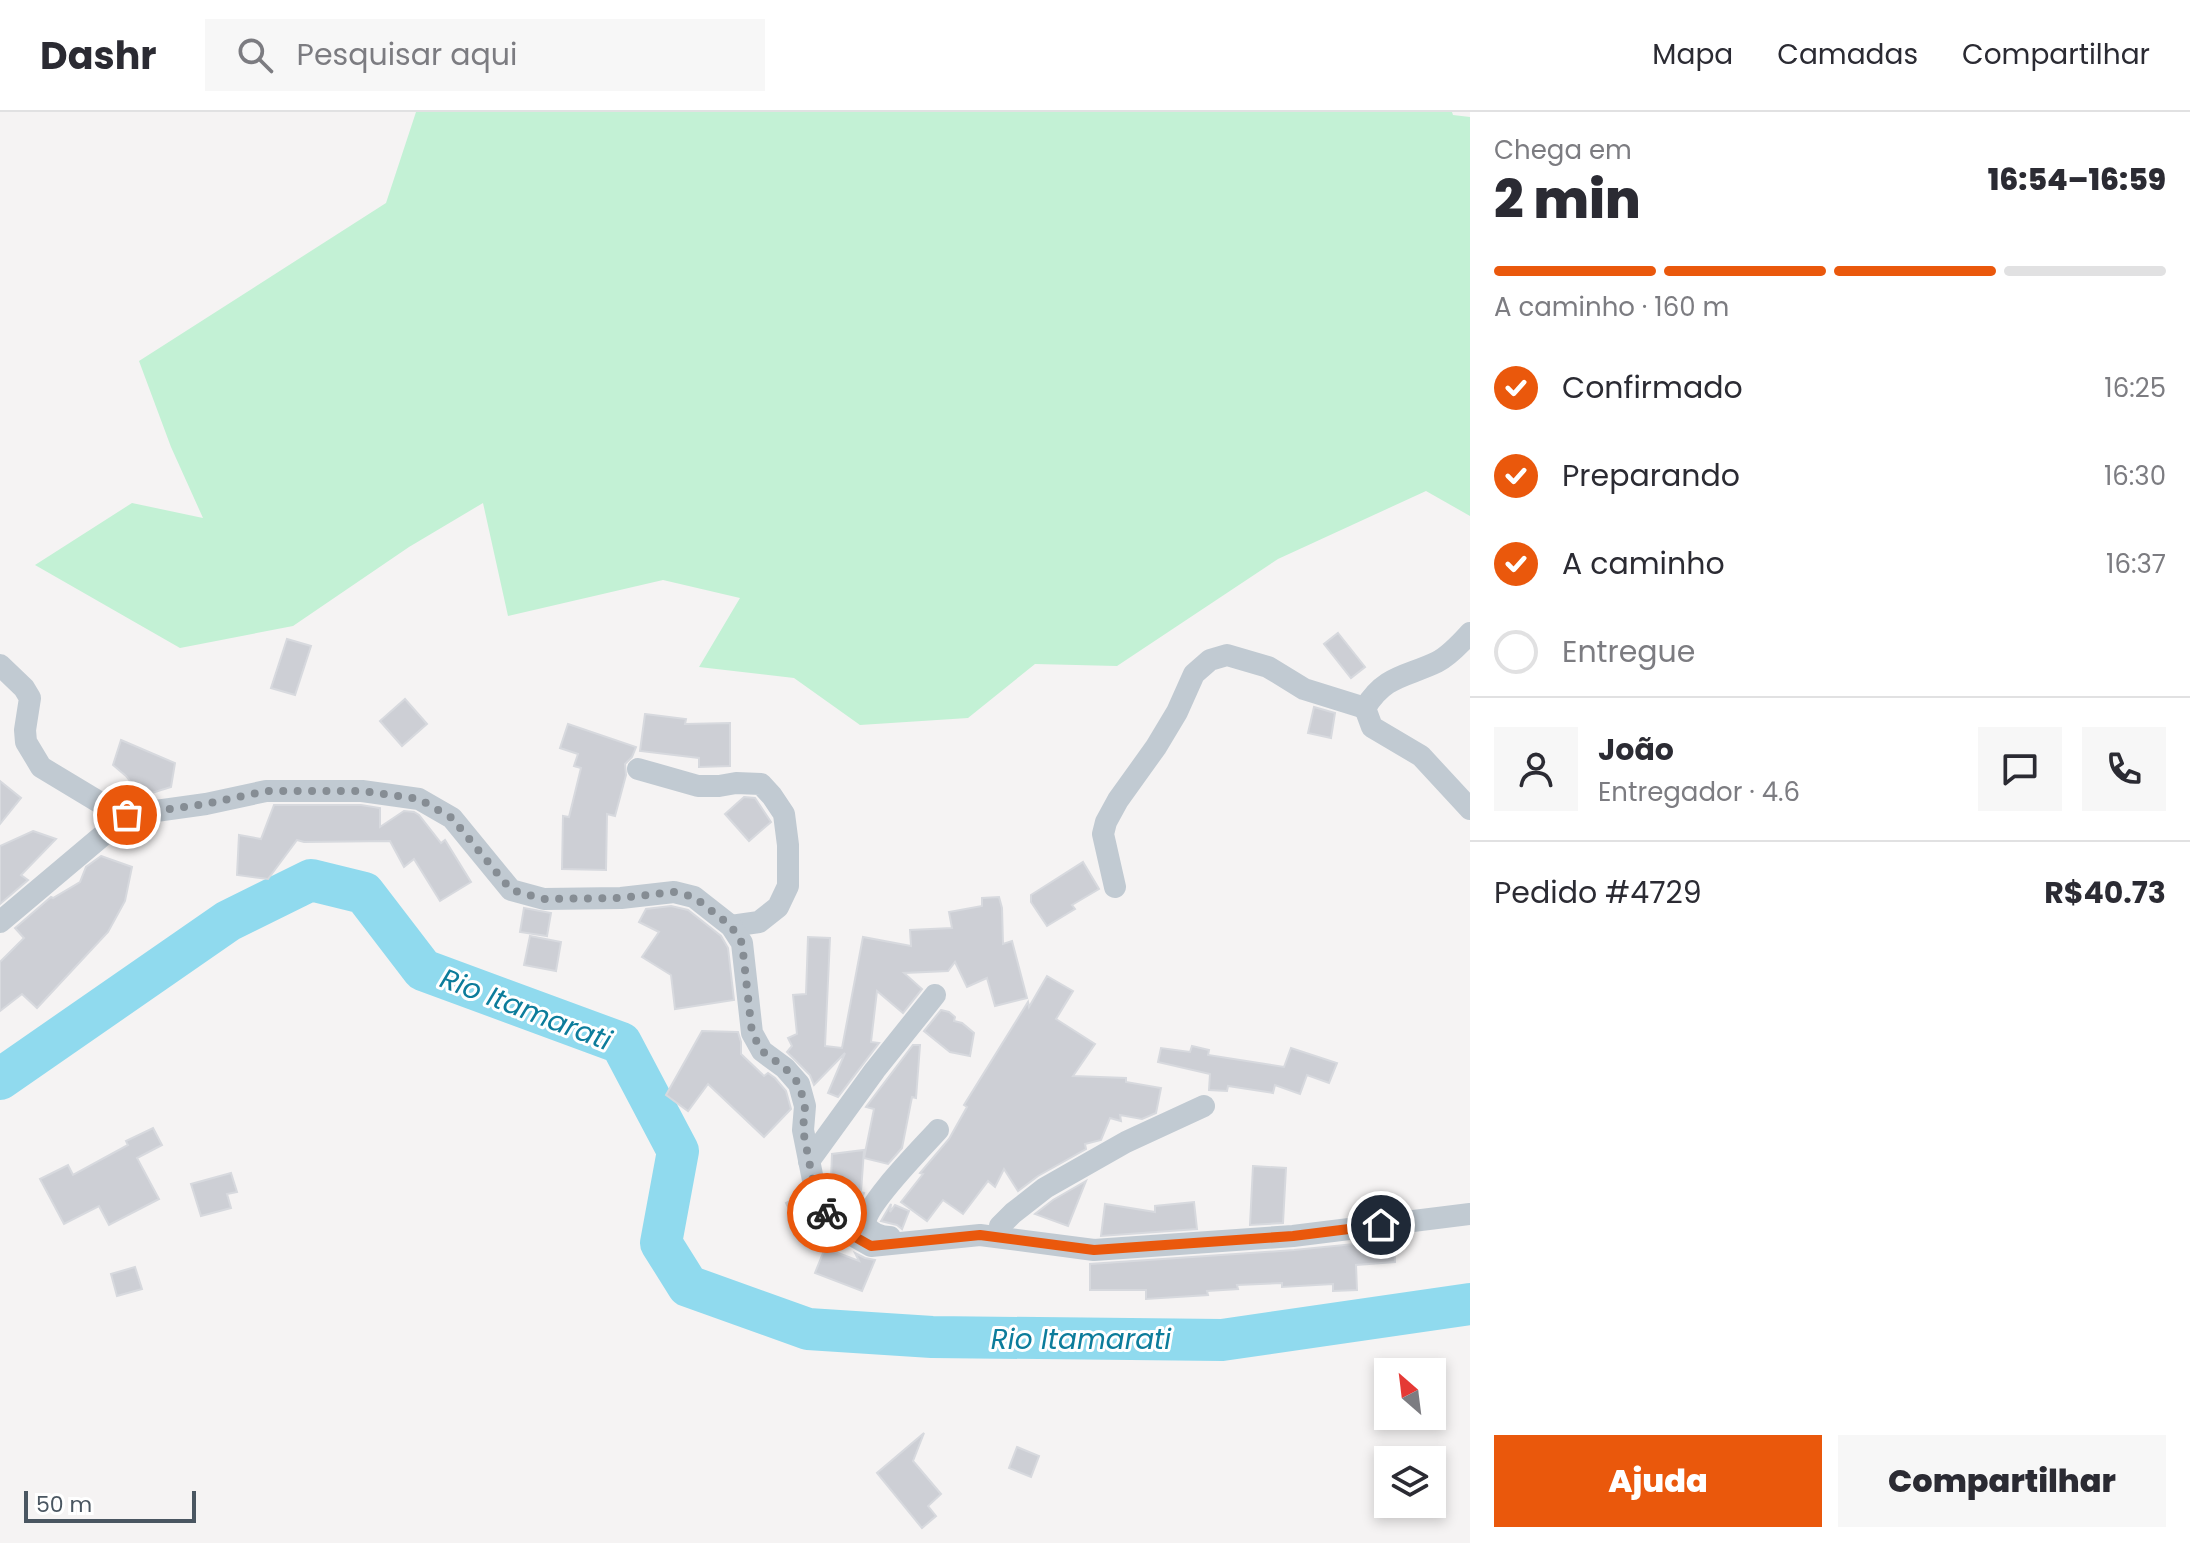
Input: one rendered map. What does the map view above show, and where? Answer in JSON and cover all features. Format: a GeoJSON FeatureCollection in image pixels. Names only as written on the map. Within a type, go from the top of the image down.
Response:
{"type":"FeatureCollection","features":[{"type":"Feature","properties":{"kind":"street"},"geometry":{"type":"LineString","coordinates":[[1365,708],[1374,693],[1389,681],[1440,661],[1470,633]]}},
{"type":"Feature","properties":{"kind":"street"},"geometry":{"type":"LineString","coordinates":[[1115,887],[1103,834],[1106,822],[1177,712],[1194,674],[1210,660],[1227,655],[1268,667],[1304,689],[1365,708]]}},
{"type":"Feature","properties":{"kind":"street"},"geometry":{"type":"LineString","coordinates":[[0,665],[30,698],[26,742],[41,767],[127,815]]}},
{"type":"Feature","properties":{"kind":"street"},"geometry":{"type":"LineString","coordinates":[[1365,708],[1372,727],[1421,756],[1470,809]]}},
{"type":"Feature","properties":{"kind":"street"},"geometry":{"type":"LineString","coordinates":[[638,769],[698,786],[761,784],[784,814],[788,886],[778,907],[759,922],[731,926]]}},
{"type":"Feature","properties":{"kind":"street"},"geometry":{"type":"LineString","coordinates":[[0,922],[127,815],[206,804],[266,791],[362,791],[419,799],[452,818],[511,890],[544,899],[621,898],[674,892],[694,897],[731,926],[742,943],[752,1033],[762,1051],[785,1068],[799,1084],[805,1106],[803,1130],[816,1195],[834,1225],[871,1246],[980,1235],[1094,1250],[1293,1236],[1470,1214]]}},
{"type":"Feature","properties":{"kind":"street"},"geometry":{"type":"LineString","coordinates":[[809,1161],[875,1070],[935,995]]}},
{"type":"Feature","properties":{"kind":"street"},"geometry":{"type":"LineString","coordinates":[[1000,1226],[1045,1188],[1126,1142],[1204,1106]]}},
{"type":"Feature","properties":{"kind":"street"},"geometry":{"type":"LineString","coordinates":[[938,1130],[875,1202],[865,1217],[870,1231],[883,1237],[965,1233],[1000,1226],[1019,1226],[1075,1239],[1094,1250]]}},
{"type":"Feature","properties":{"kind":"green space"},"geometry":{"type":"Polygon","coordinates":[[[416,112],[1452,112],[1453,115],[1470,117],[1470,516],[1426,491],[1278,559],[1117,666],[1035,664],[968,718],[860,725],[794,678],[699,667],[740,598],[663,580],[508,616],[483,503],[409,547],[293,626],[180,648],[35,565],[132,503],[203,518],[171,447],[139,361],[386,203],[416,112]]]}},
{"type":"Feature","properties":{"kind":"building"},"geometry":{"type":"Polygon","coordinates":[[[1338,633],[1365,667],[1351,678],[1324,644],[1338,633]]]}},
{"type":"Feature","properties":{"kind":"building"},"geometry":{"type":"Polygon","coordinates":[[[287,639],[311,646],[295,695],[271,688],[287,639]]]}},
{"type":"Feature","properties":{"kind":"building"},"geometry":{"type":"Polygon","coordinates":[[[405,699],[427,724],[402,746],[380,721],[405,699]]]}},
{"type":"Feature","properties":{"kind":"building"},"geometry":{"type":"Polygon","coordinates":[[[1314,707],[1335,713],[1331,738],[1308,733],[1314,707]]]}},
{"type":"Feature","properties":{"kind":"building"},"geometry":{"type":"Polygon","coordinates":[[[645,714],[686,719],[685,724],[730,723],[730,766],[699,767],[699,758],[640,751],[645,714]]]}},
{"type":"Feature","properties":{"kind":"building"},"geometry":{"type":"Polygon","coordinates":[[[568,724],[636,747],[625,764],[626,775],[615,816],[607,814],[606,870],[562,869],[563,816],[569,817],[581,768],[574,766],[578,754],[560,748],[568,724]]]}},
{"type":"Feature","properties":{"kind":"building"},"geometry":{"type":"Polygon","coordinates":[[[121,740],[175,763],[171,787],[142,796],[113,765],[121,740]]]}},
{"type":"Feature","properties":{"kind":"building"},"geometry":{"type":"Polygon","coordinates":[[[0,781],[21,798],[0,824],[0,781]]]}},
{"type":"Feature","properties":{"kind":"building"},"geometry":{"type":"Polygon","coordinates":[[[744,797],[755,798],[771,822],[749,841],[725,814],[744,797]]]}},
{"type":"Feature","properties":{"kind":"building"},"geometry":{"type":"Polygon","coordinates":[[[274,805],[361,805],[380,808],[380,827],[404,811],[414,812],[441,843],[445,840],[471,882],[440,901],[414,859],[404,867],[390,841],[297,840],[268,879],[237,875],[239,835],[261,839],[274,805]]]}},
{"type":"Feature","properties":{"kind":"building"},"geometry":{"type":"Polygon","coordinates":[[[33,831],[56,839],[21,875],[28,880],[0,904],[0,846],[33,831]]]}},
{"type":"Feature","properties":{"kind":"building"},"geometry":{"type":"Polygon","coordinates":[[[101,856],[132,867],[125,901],[108,932],[37,1008],[22,994],[0,1011],[0,962],[24,938],[15,928],[51,897],[80,882],[86,867],[101,856]]]}},
{"type":"Feature","properties":{"kind":"building"},"geometry":{"type":"Polygon","coordinates":[[[1083,862],[1099,889],[1072,905],[1075,909],[1047,926],[1031,902],[1031,895],[1083,862]]]}},
{"type":"Feature","properties":{"kind":"building"},"geometry":{"type":"Polygon","coordinates":[[[999,897],[1003,944],[1012,941],[1027,998],[995,1006],[987,978],[967,987],[955,962],[948,971],[904,973],[922,989],[903,1013],[877,991],[871,1042],[879,1043],[838,1097],[828,1093],[845,1053],[814,1085],[810,1075],[787,1052],[792,1046],[788,1038],[797,1034],[793,995],[806,994],[808,937],[830,938],[825,1046],[842,1048],[863,937],[911,946],[910,930],[952,928],[949,912],[982,906],[982,898],[999,897]]]}},
{"type":"Feature","properties":{"kind":"building"},"geometry":{"type":"Polygon","coordinates":[[[671,906],[688,910],[721,936],[728,948],[734,1000],[675,1009],[671,975],[642,957],[659,932],[639,922],[646,909],[671,906]]]}},
{"type":"Feature","properties":{"kind":"building"},"geometry":{"type":"Polygon","coordinates":[[[524,908],[551,913],[547,936],[520,932],[524,908]]]}},
{"type":"Feature","properties":{"kind":"building"},"geometry":{"type":"Polygon","coordinates":[[[530,936],[561,942],[556,971],[524,965],[530,936]]]}},
{"type":"Feature","properties":{"kind":"building"},"geometry":{"type":"Polygon","coordinates":[[[1047,976],[1073,991],[1056,1019],[1095,1044],[1073,1076],[1126,1078],[1126,1082],[1161,1088],[1156,1113],[1142,1119],[1120,1115],[1121,1121],[1110,1118],[1101,1140],[1085,1144],[1086,1149],[1018,1191],[1004,1169],[995,1187],[988,1181],[963,1214],[943,1200],[927,1221],[901,1202],[923,1174],[920,1173],[949,1139],[967,1107],[964,1105],[1047,976]]]}},
{"type":"Feature","properties":{"kind":"building"},"geometry":{"type":"Polygon","coordinates":[[[941,1010],[949,1012],[955,1017],[954,1021],[962,1023],[974,1033],[970,1056],[950,1052],[924,1031],[941,1010]]]}},
{"type":"Feature","properties":{"kind":"building"},"geometry":{"type":"Polygon","coordinates":[[[702,1031],[738,1032],[741,1054],[764,1076],[768,1073],[775,1078],[786,1091],[791,1109],[764,1137],[708,1084],[688,1111],[666,1095],[702,1031]]]}},
{"type":"Feature","properties":{"kind":"building"},"geometry":{"type":"Polygon","coordinates":[[[913,1045],[920,1045],[916,1098],[912,1097],[902,1148],[888,1164],[864,1158],[874,1109],[866,1107],[913,1045]]]}},
{"type":"Feature","properties":{"kind":"building"},"geometry":{"type":"Polygon","coordinates":[[[1192,1046],[1209,1050],[1208,1055],[1284,1067],[1291,1048],[1337,1063],[1329,1083],[1307,1075],[1300,1094],[1275,1085],[1273,1093],[1228,1086],[1227,1091],[1209,1090],[1210,1074],[1158,1062],[1161,1048],[1190,1052],[1192,1046]]]}},
{"type":"Feature","properties":{"kind":"building"},"geometry":{"type":"Polygon","coordinates":[[[153,1128],[162,1145],[137,1158],[159,1199],[109,1225],[99,1206],[64,1224],[40,1179],[68,1165],[73,1175],[128,1145],[126,1141],[153,1128]]]}},
{"type":"Feature","properties":{"kind":"building"},"geometry":{"type":"Polygon","coordinates":[[[864,1150],[861,1192],[864,1193],[852,1219],[844,1215],[841,1209],[844,1201],[838,1204],[829,1190],[832,1154],[864,1150]]]}},
{"type":"Feature","properties":{"kind":"building"},"geometry":{"type":"Polygon","coordinates":[[[1253,1166],[1286,1168],[1283,1223],[1250,1225],[1253,1166]]]}},
{"type":"Feature","properties":{"kind":"building"},"geometry":{"type":"Polygon","coordinates":[[[231,1173],[237,1192],[227,1194],[231,1208],[201,1216],[191,1184],[231,1173]]]}},
{"type":"Feature","properties":{"kind":"building"},"geometry":{"type":"Polygon","coordinates":[[[1086,1181],[1068,1226],[1035,1214],[1053,1200],[1086,1181]]]}},
{"type":"Feature","properties":{"kind":"building"},"geometry":{"type":"Polygon","coordinates":[[[802,1195],[813,1217],[797,1225],[786,1203],[802,1195]]]}},
{"type":"Feature","properties":{"kind":"building"},"geometry":{"type":"Polygon","coordinates":[[[1194,1202],[1197,1229],[1101,1236],[1105,1204],[1155,1212],[1155,1206],[1194,1202]]]}},
{"type":"Feature","properties":{"kind":"building"},"geometry":{"type":"Polygon","coordinates":[[[891,1204],[890,1212],[895,1205],[909,1211],[902,1229],[881,1221],[891,1204]]]}},
{"type":"Feature","properties":{"kind":"building"},"geometry":{"type":"Polygon","coordinates":[[[1394,1240],[1395,1262],[1356,1265],[1357,1290],[1333,1291],[1333,1284],[1282,1287],[1282,1283],[1237,1285],[1238,1289],[1207,1291],[1208,1295],[1146,1299],[1146,1290],[1090,1290],[1090,1264],[1394,1240]]]}},
{"type":"Feature","properties":{"kind":"building"},"geometry":{"type":"Polygon","coordinates":[[[825,1248],[859,1261],[855,1253],[875,1260],[862,1291],[815,1273],[825,1248]]]}},
{"type":"Feature","properties":{"kind":"building"},"geometry":{"type":"Polygon","coordinates":[[[135,1267],[142,1289],[117,1296],[111,1274],[135,1267]]]}},
{"type":"Feature","properties":{"kind":"building"},"geometry":{"type":"Polygon","coordinates":[[[924,1433],[913,1461],[941,1494],[928,1506],[936,1516],[922,1528],[877,1473],[924,1433]]]}},
{"type":"Feature","properties":{"kind":"building"},"geometry":{"type":"Polygon","coordinates":[[[1017,1447],[1039,1456],[1031,1477],[1009,1468],[1017,1447]]]}},
{"type":"Feature","properties":{"kind":"waterway","name":"Rio Itamarati"},"geometry":{"type":"LineString","coordinates":[[0,1079],[228,921],[311,880],[364,893],[423,970],[621,1043],[678,1151],[661,1243],[688,1286],[808,1329],[932,1337],[1222,1340],[1470,1304]]}},
{"type":"Feature","properties":{"kind":"way so far"},"geometry":{"type":"LineString","coordinates":[[127,815],[206,804],[266,791],[362,791],[419,799],[452,818],[511,890],[544,899],[621,898],[674,892],[694,897],[731,926],[742,943],[752,1033],[762,1051],[785,1068],[799,1084],[805,1106],[803,1130],[816,1195],[827,1213]]}},
{"type":"Feature","properties":{"kind":"route"},"geometry":{"type":"LineString","coordinates":[[827,1213],[834,1225],[871,1246],[980,1235],[1094,1250],[1293,1236],[1381,1225]]}}]}
